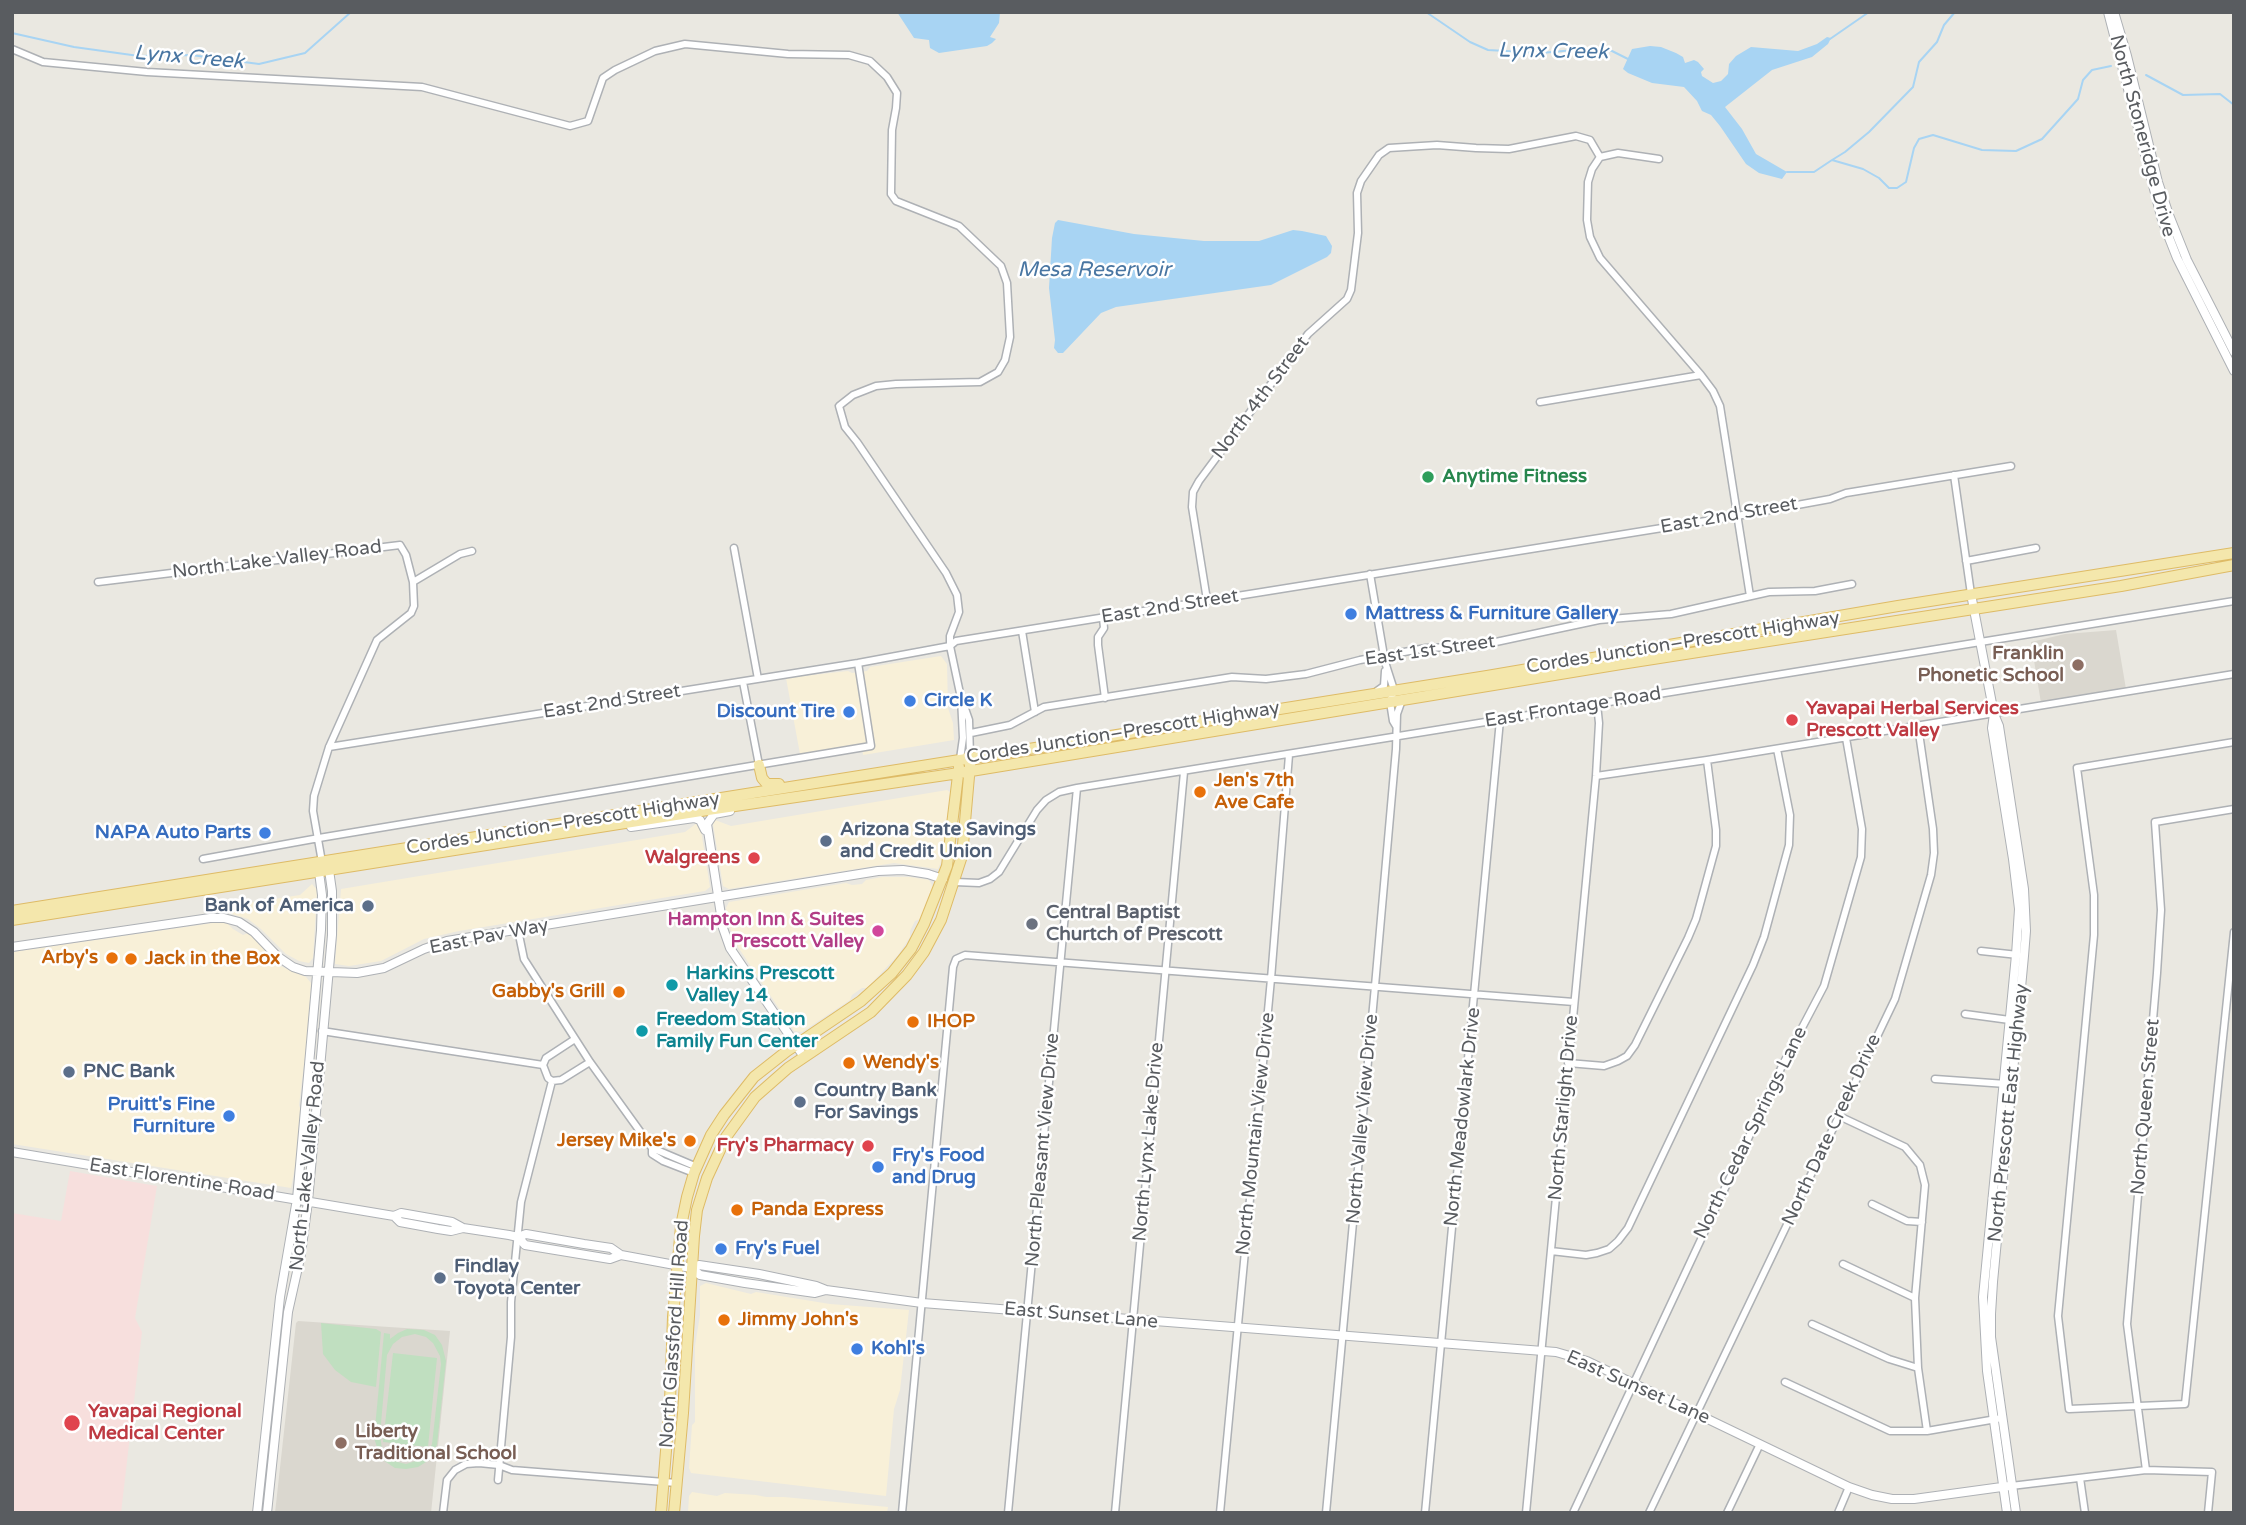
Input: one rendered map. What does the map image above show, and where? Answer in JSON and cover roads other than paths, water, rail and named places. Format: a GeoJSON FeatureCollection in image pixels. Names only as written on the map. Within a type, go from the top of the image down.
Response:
{"type":"FeatureCollection","features":[{"type":"Feature","properties":{"kind":"main road","name":"Cordes Junction–Prescott Highway"},"geometry":{"type":"LineString","coordinates":[[12,920],[856,776],[2234,553]]}},
{"type":"Feature","properties":{"kind":"main road","name":"Cordes Junction–Prescott Highway"},"geometry":{"type":"LineString","coordinates":[[12,911],[323,868],[964,772],[2234,565]]}},
{"type":"Feature","properties":{"kind":"main road"},"geometry":{"type":"LineString","coordinates":[[938,925],[938,915],[946,893],[943,879],[965,758]]}},
{"type":"Feature","properties":{"kind":"main road"},"geometry":{"type":"LineString","coordinates":[[759,765],[762,778],[766,784],[772,786],[833,775],[856,776]]}},
{"type":"Feature","properties":{"kind":"main road","name":"North Glassford Hill Road"},"geometry":{"type":"LineString","coordinates":[[674,1513],[695,1224],[713,1162],[726,1137],[755,1097],[769,1083],[870,1012],[924,952],[938,925],[962,856],[964,772]]}},
{"type":"Feature","properties":{"kind":"main road"},"geometry":{"type":"LineString","coordinates":[[951,844],[954,853],[950,872],[955,882]]}},
{"type":"Feature","properties":{"kind":"main road","name":"North Glassford Hill Road"},"geometry":{"type":"LineString","coordinates":[[661,1513],[684,1209],[711,1135],[754,1077],[861,1001],[892,973],[911,949],[943,879]]}},
{"type":"Feature","properties":{"kind":"street","name":"North Stoneridge Drive"},"geometry":{"type":"LineString","coordinates":[[2108,12],[2166,232],[2234,371]]}},
{"type":"Feature","properties":{"kind":"street","name":"North Stoneridge Drive"},"geometry":{"type":"LineString","coordinates":[[2114,12],[2169,215],[2187,260],[2234,352]]}},
{"type":"Feature","properties":{"kind":"street"},"geometry":{"type":"LineString","coordinates":[[12,50],[43,62],[147,72],[422,87],[570,126],[588,121],[603,78],[655,51],[685,44],[788,54],[849,55],[870,61],[887,77],[897,93],[892,130],[891,194],[896,201],[959,226],[1001,266],[1007,283],[1010,337],[1005,360],[998,372],[980,382],[876,386],[853,395],[839,406],[845,427],[955,589],[958,612],[950,636],[950,646],[961,698],[965,758]]}},
{"type":"Feature","properties":{"kind":"street","name":"North 4th Street"},"geometry":{"type":"LineString","coordinates":[[1207,600],[1192,507],[1193,492],[1308,334],[1347,299],[1351,290],[1358,233],[1357,193],[1360,181],[1379,155],[1389,148],[1437,145],[1509,149],[1576,136],[1590,140],[1600,157]]}},
{"type":"Feature","properties":{"kind":"street"},"geometry":{"type":"LineString","coordinates":[[1659,159],[1618,153],[1600,157],[1587,182],[1590,237],[1600,258],[1701,375],[1720,406],[1750,596]]}},
{"type":"Feature","properties":{"kind":"street"},"geometry":{"type":"LineString","coordinates":[[1541,402],[1701,375]]}},
{"type":"Feature","properties":{"kind":"street","name":"East 2nd Street"},"geometry":{"type":"LineString","coordinates":[[328,747],[858,663],[950,646],[956,641],[1737,516],[1830,499],[1846,492],[2011,466]]}},
{"type":"Feature","properties":{"kind":"street","name":"North Prescott East Highway"},"geometry":{"type":"LineString","coordinates":[[1954,475],[1971,594],[1994,714],[2000,726],[2015,848],[2024,889],[1991,1249],[1992,1337],[1998,1419],[2008,1486],[2016,1513]]}},
{"type":"Feature","properties":{"kind":"street","name":"North Lake Valley Road"},"geometry":{"type":"LineString","coordinates":[[98,582],[400,545],[413,582],[414,606],[411,613],[377,640],[328,747],[314,796],[313,811],[323,868],[333,902],[322,972],[297,1199],[280,1297],[257,1513]]}},
{"type":"Feature","properties":{"kind":"street"},"geometry":{"type":"LineString","coordinates":[[734,548],[758,679]]}},
{"type":"Feature","properties":{"kind":"street"},"geometry":{"type":"LineString","coordinates":[[1966,561],[2036,548]]}},
{"type":"Feature","properties":{"kind":"street"},"geometry":{"type":"LineString","coordinates":[[413,582],[460,554],[471,551]]}},
{"type":"Feature","properties":{"kind":"street"},"geometry":{"type":"LineString","coordinates":[[1370,574],[1385,659],[1394,690],[1390,702]]}},
{"type":"Feature","properties":{"kind":"street","name":"East 1st Street"},"geometry":{"type":"LineString","coordinates":[[971,733],[1010,725],[1044,707],[1232,677],[1266,679],[1306,674],[1426,648],[1477,646],[1599,620],[1671,614],[1769,592],[1815,592],[1852,584]]}},
{"type":"Feature","properties":{"kind":"street","name":"East Frontage Road"},"geometry":{"type":"LineString","coordinates":[[955,882],[979,883],[990,879],[999,872],[1046,800],[1059,792],[1077,788],[2234,601]]}},
{"type":"Feature","properties":{"kind":"street"},"geometry":{"type":"LineString","coordinates":[[1103,618],[1104,626],[1098,637],[1098,645],[1105,698]]}},
{"type":"Feature","properties":{"kind":"street"},"geometry":{"type":"LineString","coordinates":[[1021,631],[1035,712]]}},
{"type":"Feature","properties":{"kind":"street"},"geometry":{"type":"LineString","coordinates":[[1373,694],[1384,685],[1385,659]]}},
{"type":"Feature","properties":{"kind":"street"},"geometry":{"type":"LineString","coordinates":[[203,859],[871,746],[858,663]]}},
{"type":"Feature","properties":{"kind":"street"},"geometry":{"type":"LineString","coordinates":[[1596,776],[2234,674]]}},
{"type":"Feature","properties":{"kind":"street"},"geometry":{"type":"LineString","coordinates":[[743,682],[759,765]]}},
{"type":"Feature","properties":{"kind":"street"},"geometry":{"type":"LineString","coordinates":[[961,698],[967,710],[971,733],[965,758]]}},
{"type":"Feature","properties":{"kind":"street","name":"North Valley View Drive"},"geometry":{"type":"LineString","coordinates":[[1326,1513],[1375,986],[1396,726],[1398,707],[1403,699]]}},
{"type":"Feature","properties":{"kind":"street","name":"North Valley View Drive"},"geometry":{"type":"LineString","coordinates":[[1390,702],[1396,726]]}},
{"type":"Feature","properties":{"kind":"street","name":"North Starlight Drive"},"geometry":{"type":"LineString","coordinates":[[1526,1513],[1596,776],[1600,723],[1597,704]]}},
{"type":"Feature","properties":{"kind":"street","name":"North Meadowlark Drive"},"geometry":{"type":"LineString","coordinates":[[1425,1513],[1500,720]]}},
{"type":"Feature","properties":{"kind":"street","name":"North Date Creek Drive"},"geometry":{"type":"LineString","coordinates":[[1649,1513],[1895,999],[1931,875],[1934,853],[1918,726]]}},
{"type":"Feature","properties":{"kind":"street","name":"North Cedar Springs Lane"},"geometry":{"type":"LineString","coordinates":[[1573,1513],[1783,1064],[1824,986],[1861,857],[1862,829],[1846,737]]}},
{"type":"Feature","properties":{"kind":"street"},"geometry":{"type":"LineString","coordinates":[[2234,742],[2077,768],[2094,895],[2094,935],[2058,1316],[2070,1409],[2185,1404],[2234,932]]}},
{"type":"Feature","properties":{"kind":"street"},"geometry":{"type":"LineString","coordinates":[[1551,1251],[1586,1255],[1597,1253],[1609,1249],[1623,1235],[1753,965],[1764,937],[1789,845],[1790,815],[1777,749]]}},
{"type":"Feature","properties":{"kind":"street","name":"North Mountain View Drive"},"geometry":{"type":"LineString","coordinates":[[1220,1513],[1271,979],[1289,755]]}},
{"type":"Feature","properties":{"kind":"street"},"geometry":{"type":"LineString","coordinates":[[1568,1063],[1604,1066],[1627,1056],[1688,938],[1696,919],[1716,846],[1707,760]]}},
{"type":"Feature","properties":{"kind":"street","name":"North Lynx Lake Drive"},"geometry":{"type":"LineString","coordinates":[[1115,1513],[1184,772]]}},
{"type":"Feature","properties":{"kind":"street","name":"North Pleasant View Drive"},"geometry":{"type":"LineString","coordinates":[[1008,1513],[1077,788]]}},
{"type":"Feature","properties":{"kind":"street"},"geometry":{"type":"LineString","coordinates":[[770,801],[749,808],[713,814],[707,824],[707,834],[723,928],[730,948],[804,1057]]}},
{"type":"Feature","properties":{"kind":"street","name":"North Queen Street"},"geometry":{"type":"LineString","coordinates":[[2146,1470],[2127,1324],[2161,911],[2155,822],[2234,809]]}},
{"type":"Feature","properties":{"kind":"street"},"geometry":{"type":"LineString","coordinates":[[590,828],[632,827],[694,818],[700,820],[707,834]]}},
{"type":"Feature","properties":{"kind":"street","name":"East Pav Way"},"geometry":{"type":"LineString","coordinates":[[12,947],[224,918],[239,922],[254,932],[284,962],[305,971],[357,973],[373,971],[447,941],[878,871],[903,870],[943,879]]}},
{"type":"Feature","properties":{"kind":"street"},"geometry":{"type":"LineString","coordinates":[[518,930],[524,959],[590,1062],[652,1148],[696,1170]]}},
{"type":"Feature","properties":{"kind":"street"},"geometry":{"type":"LineString","coordinates":[[1981,951],[2020,955]]}},
{"type":"Feature","properties":{"kind":"street"},"geometry":{"type":"LineString","coordinates":[[902,1513],[956,958],[965,955],[1574,1002]]}},
{"type":"Feature","properties":{"kind":"street","name":"North Lake Valley Road"},"geometry":{"type":"LineString","coordinates":[[267,1513],[288,1312],[301,1254],[308,1201],[322,1031],[322,972]]}},
{"type":"Feature","properties":{"kind":"street"},"geometry":{"type":"LineString","coordinates":[[1965,1014],[2013,1021]]}},
{"type":"Feature","properties":{"kind":"street"},"geometry":{"type":"LineString","coordinates":[[322,1031],[543,1065]]}},
{"type":"Feature","properties":{"kind":"street"},"geometry":{"type":"LineString","coordinates":[[552,1081],[544,1072],[546,1058],[575,1039]]}},
{"type":"Feature","properties":{"kind":"street"},"geometry":{"type":"LineString","coordinates":[[552,1081],[561,1080],[590,1062]]}},
{"type":"Feature","properties":{"kind":"street"},"geometry":{"type":"LineString","coordinates":[[1935,1079],[2007,1084]]}},
{"type":"Feature","properties":{"kind":"street"},"geometry":{"type":"LineString","coordinates":[[498,1480],[511,1337],[511,1302],[522,1202],[552,1081]]}},
{"type":"Feature","properties":{"kind":"street"},"geometry":{"type":"LineString","coordinates":[[1839,1115],[1905,1147],[1920,1165],[1925,1185],[1915,1298],[1919,1368],[1927,1431]]}},
{"type":"Feature","properties":{"kind":"street","name":"East Florentine Road"},"geometry":{"type":"LineString","coordinates":[[12,1152],[394,1216],[400,1222],[425,1227],[451,1231],[463,1228],[518,1237],[525,1245],[610,1259],[621,1255],[691,1268],[700,1275],[745,1283],[815,1293],[826,1290],[922,1303]]}},
{"type":"Feature","properties":{"kind":"street"},"geometry":{"type":"LineString","coordinates":[[1872,1204],[1907,1221],[1922,1222]]}},
{"type":"Feature","properties":{"kind":"street"},"geometry":{"type":"LineString","coordinates":[[1843,1264],[1915,1298]]}},
{"type":"Feature","properties":{"kind":"street","name":"East Sunset Lane"},"geometry":{"type":"LineString","coordinates":[[922,1303],[1569,1355],[1587,1361],[1849,1487],[1872,1495],[1914,1499],[2146,1470],[2212,1472],[2208,1513]]}},
{"type":"Feature","properties":{"kind":"street"},"geometry":{"type":"LineString","coordinates":[[1812,1324],[1889,1359],[1919,1368]]}},
{"type":"Feature","properties":{"kind":"street"},"geometry":{"type":"LineString","coordinates":[[1785,1382],[1890,1431],[1927,1431],[1998,1419]]}},
{"type":"Feature","properties":{"kind":"street"},"geometry":{"type":"LineString","coordinates":[[1727,1513],[1760,1444]]}},
{"type":"Feature","properties":{"kind":"street"},"geometry":{"type":"LineString","coordinates":[[443,1513],[447,1480],[455,1470],[466,1464],[479,1463],[499,1465],[512,1470],[677,1483]]}},
{"type":"Feature","properties":{"kind":"street"},"geometry":{"type":"LineString","coordinates":[[2080,1478],[2085,1513]]}},
{"type":"Feature","properties":{"kind":"street","name":"North Prescott East Highway"},"geometry":{"type":"LineString","coordinates":[[2007,1513],[2008,1486]]}},
{"type":"Feature","properties":{"kind":"street"},"geometry":{"type":"LineString","coordinates":[[1838,1513],[1849,1487]]}},
{"type":"Feature","properties":{"kind":"water"},"geometry":{"type":"Polygon","coordinates":[[[897,12],[1000,12],[999,23],[990,37],[996,39],[992,43],[939,53],[930,48],[929,40],[914,38],[897,12]]]}},
{"type":"Feature","properties":{"kind":"water"},"geometry":{"type":"Polygon","coordinates":[[[1827,37],[1831,38],[1828,44],[1812,57],[1772,70],[1725,107],[1756,154],[1787,172],[1782,179],[1759,173],[1746,164],[1720,126],[1711,115],[1702,111],[1684,87],[1652,83],[1623,69],[1632,49],[1661,47],[1683,57],[1685,63],[1694,60],[1698,62],[1704,69],[1702,76],[1713,83],[1721,81],[1728,74],[1729,64],[1736,56],[1751,47],[1798,51],[1827,37]]]}},
{"type":"Feature","properties":{"kind":"water","name":"Mesa Reservoir"},"geometry":{"type":"Polygon","coordinates":[[[1058,220],[1134,234],[1204,241],[1259,241],[1293,230],[1326,236],[1332,246],[1327,257],[1271,285],[1116,307],[1101,313],[1063,353],[1058,353],[1054,348],[1049,288],[1052,238],[1058,220]]]}},
{"type":"Feature","properties":{"kind":"waterway","name":"Lynx Creek"},"geometry":{"type":"LineString","coordinates":[[12,33],[74,47],[139,56],[191,55],[259,64],[305,53],[351,12]]}},
{"type":"Feature","properties":{"kind":"waterway","name":"Lynx Creek"},"geometry":{"type":"LineString","coordinates":[[1426,12],[1470,42],[1488,50],[1541,53],[1596,48],[1612,51],[1628,59]]}},
{"type":"Feature","properties":{"kind":"waterway","name":"Lynx Creek"},"geometry":{"type":"LineString","coordinates":[[1830,39],[1869,12]]}},
{"type":"Feature","properties":{"kind":"waterway"},"geometry":{"type":"LineString","coordinates":[[1832,160],[1869,132],[1913,87],[1919,62],[1937,42],[1944,25],[1955,12]]}},
{"type":"Feature","properties":{"kind":"waterway"},"geometry":{"type":"LineString","coordinates":[[1787,172],[1814,172],[1832,160],[1863,169],[1879,178],[1889,188],[1897,188],[1906,182],[1914,148],[1919,139],[1933,135],[1982,150],[2016,151],[2042,139],[2078,99],[2083,80],[2092,70],[2111,66]]}},
{"type":"Feature","properties":{"kind":"waterway"},"geometry":{"type":"LineString","coordinates":[[2146,75],[2183,95],[2220,94],[2234,105]]}},
{"type":"Feature","properties":{"kind":"place","name":"Anytime Fitness"},"geometry":{"type":"Point","coordinates":[1428,477]}},
{"type":"Feature","properties":{"kind":"place","name":"Mattress & Furniture Gallery"},"geometry":{"type":"Point","coordinates":[1351,614]}},
{"type":"Feature","properties":{"kind":"place","name":"Franklin Phonetic School"},"geometry":{"type":"Point","coordinates":[2078,665]}},
{"type":"Feature","properties":{"kind":"place","name":"Circle K"},"geometry":{"type":"Point","coordinates":[910,701]}},
{"type":"Feature","properties":{"kind":"place","name":"Discount Tire"},"geometry":{"type":"Point","coordinates":[849,712]}},
{"type":"Feature","properties":{"kind":"place","name":"Yavapai Herbal Services Prescott Valley"},"geometry":{"type":"Point","coordinates":[1792,720]}},
{"type":"Feature","properties":{"kind":"place","name":"Jen's 7th Ave Cafe"},"geometry":{"type":"Point","coordinates":[1200,792]}},
{"type":"Feature","properties":{"kind":"place","name":"NAPA Auto Parts"},"geometry":{"type":"Point","coordinates":[265,833]}},
{"type":"Feature","properties":{"kind":"place","name":"Arizona State Savings and Credit Union"},"geometry":{"type":"Point","coordinates":[826,841]}},
{"type":"Feature","properties":{"kind":"place","name":"Walgreens"},"geometry":{"type":"Point","coordinates":[754,858]}},
{"type":"Feature","properties":{"kind":"place","name":"Bank of America"},"geometry":{"type":"Point","coordinates":[368,906]}},
{"type":"Feature","properties":{"kind":"place","name":"Central Baptist Churtch of Prescott"},"geometry":{"type":"Point","coordinates":[1032,924]}},
{"type":"Feature","properties":{"kind":"place","name":"Hampton Inn & Suites Prescott Valley"},"geometry":{"type":"Point","coordinates":[878,931]}},
{"type":"Feature","properties":{"kind":"place","name":"Arby's"},"geometry":{"type":"Point","coordinates":[112,958]}},
{"type":"Feature","properties":{"kind":"place","name":"Jack in the Box"},"geometry":{"type":"Point","coordinates":[131,959]}},
{"type":"Feature","properties":{"kind":"place","name":"Harkins Prescott Valley 14"},"geometry":{"type":"Point","coordinates":[672,985]}},
{"type":"Feature","properties":{"kind":"place","name":"Gabby's Grill"},"geometry":{"type":"Point","coordinates":[619,992]}},
{"type":"Feature","properties":{"kind":"place","name":"IHOP"},"geometry":{"type":"Point","coordinates":[913,1022]}},
{"type":"Feature","properties":{"kind":"place","name":"Freedom Station Family Fun Center"},"geometry":{"type":"Point","coordinates":[642,1031]}},
{"type":"Feature","properties":{"kind":"place","name":"Wendy's"},"geometry":{"type":"Point","coordinates":[849,1063]}},
{"type":"Feature","properties":{"kind":"place","name":"PNC Bank"},"geometry":{"type":"Point","coordinates":[69,1072]}},
{"type":"Feature","properties":{"kind":"place","name":"Country Bank For Savings"},"geometry":{"type":"Point","coordinates":[800,1102]}},
{"type":"Feature","properties":{"kind":"place","name":"Pruitt's Fine Furniture"},"geometry":{"type":"Point","coordinates":[229,1116]}},
{"type":"Feature","properties":{"kind":"place","name":"Jersey Mike's"},"geometry":{"type":"Point","coordinates":[690,1141]}},
{"type":"Feature","properties":{"kind":"place","name":"Fry's Pharmacy"},"geometry":{"type":"Point","coordinates":[868,1146]}},
{"type":"Feature","properties":{"kind":"place","name":"Fry's Food and Drug"},"geometry":{"type":"Point","coordinates":[878,1167]}},
{"type":"Feature","properties":{"kind":"place","name":"Panda Express"},"geometry":{"type":"Point","coordinates":[737,1210]}},
{"type":"Feature","properties":{"kind":"place","name":"Fry's Fuel"},"geometry":{"type":"Point","coordinates":[721,1249]}},
{"type":"Feature","properties":{"kind":"place","name":"Findlay Toyota Center"},"geometry":{"type":"Point","coordinates":[440,1278]}},
{"type":"Feature","properties":{"kind":"place","name":"Jimmy John's"},"geometry":{"type":"Point","coordinates":[724,1320]}},
{"type":"Feature","properties":{"kind":"place","name":"Kohl's"},"geometry":{"type":"Point","coordinates":[857,1349]}},
{"type":"Feature","properties":{"kind":"place","name":"Yavapai Regional Medical Center"},"geometry":{"type":"Point","coordinates":[72,1423]}},
{"type":"Feature","properties":{"kind":"place","name":"Liberty Traditional School"},"geometry":{"type":"Point","coordinates":[341,1443]}}]}
